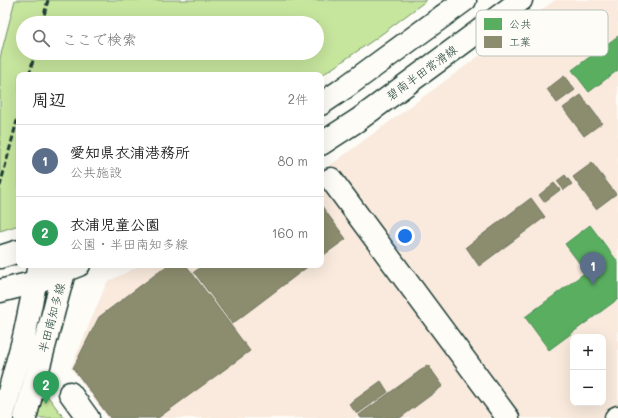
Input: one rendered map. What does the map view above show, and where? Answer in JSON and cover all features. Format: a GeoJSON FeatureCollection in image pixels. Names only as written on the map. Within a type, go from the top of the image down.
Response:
{"type":"FeatureCollection","features":[{"type":"Feature","properties":{"kind":"main road"},"geometry":{"type":"LineString","coordinates":[[324,102],[465,0]]}},
{"type":"Feature","properties":{"kind":"main road","name":"碧南半田常滑線"},"geometry":{"type":"LineString","coordinates":[[507,10],[521,0]]}},
{"type":"Feature","properties":{"kind":"main road","name":"碧南半田常滑線"},"geometry":{"type":"LineString","coordinates":[[324,142],[358,120],[476,33]]}},
{"type":"Feature","properties":{"kind":"main road"},"geometry":{"type":"LineString","coordinates":[[331,179],[508,418]]}},
{"type":"Feature","properties":{"kind":"main road"},"geometry":{"type":"LineString","coordinates":[[0,257],[16,252]]}},
{"type":"Feature","properties":{"kind":"main road"},"geometry":{"type":"LineString","coordinates":[[0,291],[37,273],[64,268]]}},
{"type":"Feature","properties":{"kind":"main road","name":"半田南知多線"},"geometry":{"type":"LineString","coordinates":[[25,418],[70,268]]}},
{"type":"Feature","properties":{"kind":"main road","name":"半田南知多線"},"geometry":{"type":"LineString","coordinates":[[2,418],[24,336],[37,273]]}},
{"type":"Feature","properties":{"kind":"main road"},"geometry":{"type":"LineString","coordinates":[[70,394],[88,418]]}},
{"type":"Feature","properties":{"kind":"shaded area"},"geometry":{"type":"Polygon","coordinates":[[[555,0],[618,0],[618,418],[108,418],[71,368],[107,282],[135,268],[324,268],[324,170],[479,56],[608,56],[608,10],[541,10],[555,0]]]}},
{"type":"Feature","properties":{"kind":"green space"},"geometry":{"type":"Polygon","coordinates":[[[15,0],[427,0],[375,39],[324,74],[324,72],[16,72],[16,226],[0,231],[0,58],[15,0]]]}},
{"type":"Feature","properties":{"kind":"green space"},"geometry":{"type":"Polygon","coordinates":[[[43,390],[64,418],[35,418],[43,390]]]}},
{"type":"Feature","properties":{"kind":"building: 公共"},"geometry":{"type":"Polygon","coordinates":[[[618,36],[618,70],[589,92],[572,70],[591,56],[608,56],[608,43],[618,36]]]}},
{"type":"Feature","properties":{"kind":"building: 公共"},"geometry":{"type":"Polygon","coordinates":[[[590,225],[618,262],[618,299],[549,350],[525,317],[586,272],[565,244],[590,225]]]}},
{"type":"Feature","properties":{"kind":"building: 工業"},"geometry":{"type":"Polygon","coordinates":[[[564,76],[575,90],[557,103],[547,89],[564,76]]]}},
{"type":"Feature","properties":{"kind":"building: 工業"},"geometry":{"type":"Polygon","coordinates":[[[581,95],[602,123],[584,136],[563,108],[581,95]]]}},
{"type":"Feature","properties":{"kind":"building: 工業"},"geometry":{"type":"Polygon","coordinates":[[[592,163],[616,194],[596,209],[573,177],[592,163]]]}},
{"type":"Feature","properties":{"kind":"building: 工業"},"geometry":{"type":"Polygon","coordinates":[[[565,175],[572,184],[564,190],[557,181],[565,175]]]}},
{"type":"Feature","properties":{"kind":"building: 工業"},"geometry":{"type":"Polygon","coordinates":[[[554,183],[560,190],[544,202],[539,195],[554,183]]]}},
{"type":"Feature","properties":{"kind":"building: 工業"},"geometry":{"type":"Polygon","coordinates":[[[531,198],[545,217],[479,266],[466,247],[531,198]]]}},
{"type":"Feature","properties":{"kind":"building: 工業"},"geometry":{"type":"Polygon","coordinates":[[[324,209],[346,239],[324,255],[324,209]]]}},
{"type":"Feature","properties":{"kind":"building: 工業"},"geometry":{"type":"Polygon","coordinates":[[[164,268],[188,268],[250,351],[158,418],[110,418],[73,368],[99,317],[164,268]]]}},
{"type":"Feature","properties":{"kind":"building: 工業"},"geometry":{"type":"Polygon","coordinates":[[[200,268],[306,268],[232,324],[194,272],[200,268]]]}},
{"type":"Feature","properties":{"kind":"building: 工業"},"geometry":{"type":"Polygon","coordinates":[[[428,365],[443,386],[400,418],[361,418],[359,415],[428,365]]]}},
{"type":"Feature","properties":{"kind":"building: 工業"},"geometry":{"type":"Polygon","coordinates":[[[381,381],[388,392],[357,414],[349,404],[381,381]]]}},
{"type":"Feature","properties":{"kind":"railway"},"geometry":{"type":"LineString","coordinates":[[44,16],[48,0]]}},
{"type":"Feature","properties":{"kind":"railway"},"geometry":{"type":"LineString","coordinates":[[30,72],[33,60]]}},
{"type":"Feature","properties":{"kind":"railway"},"geometry":{"type":"LineString","coordinates":[[0,186],[16,125]]}},
{"type":"Feature","properties":{"kind":"place","name":"愛知県衣浦港務所"},"geometry":{"type":"Point","coordinates":[593,285]}},
{"type":"Feature","properties":{"kind":"place","name":"衣浦児童公園"},"geometry":{"type":"Point","coordinates":[46,404]}}]}
